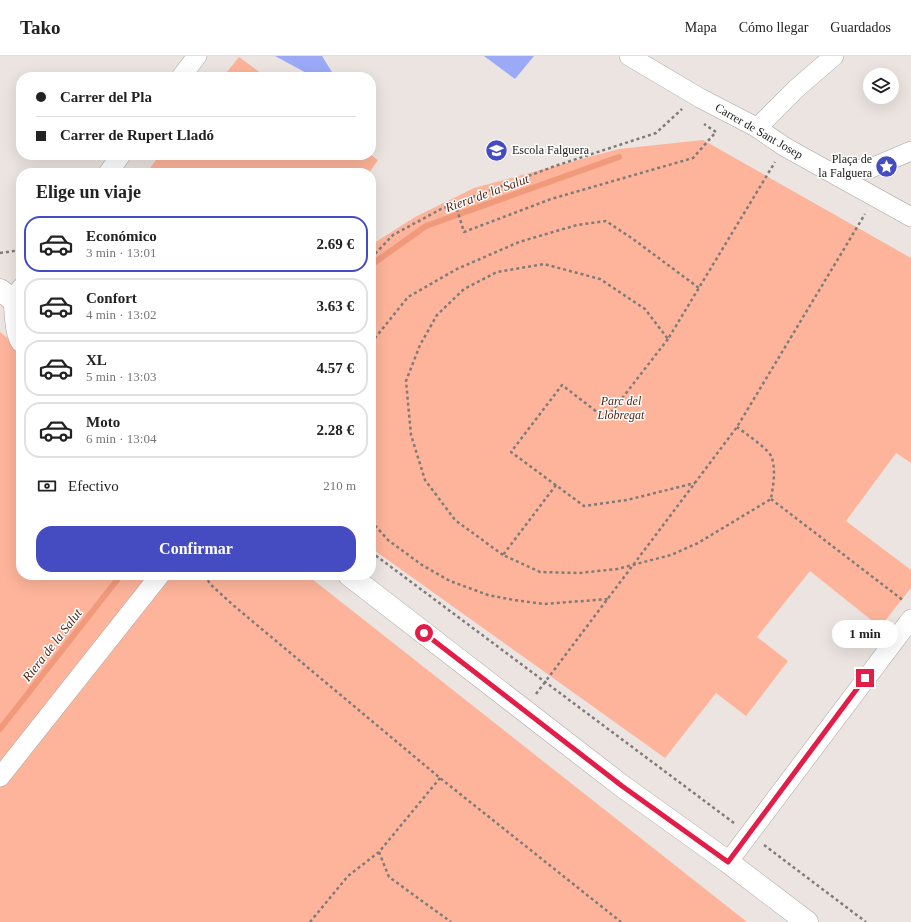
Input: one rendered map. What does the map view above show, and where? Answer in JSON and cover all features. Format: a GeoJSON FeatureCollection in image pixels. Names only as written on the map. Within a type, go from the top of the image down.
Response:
{"type":"FeatureCollection","features":[{"type":"Feature","properties":{"kind":"main road"},"geometry":{"type":"LineString","coordinates":[[355,580],[622,786],[728,862],[807,922]]}},
{"type":"Feature","properties":{"kind":"street"},"geometry":{"type":"LineString","coordinates":[[185,72],[197,56]]}},
{"type":"Feature","properties":{"kind":"street","name":"Carrer de Sant Josep"},"geometry":{"type":"LineString","coordinates":[[629,56],[700,98],[757,128],[785,147],[911,218]]}},
{"type":"Feature","properties":{"kind":"street"},"geometry":{"type":"LineString","coordinates":[[757,128],[797,88],[834,56]]}},
{"type":"Feature","properties":{"kind":"street"},"geometry":{"type":"LineString","coordinates":[[829,171],[869,169],[911,151]]}},
{"type":"Feature","properties":{"kind":"street"},"geometry":{"type":"LineString","coordinates":[[112,168],[118,160]]}},
{"type":"Feature","properties":{"kind":"street"},"geometry":{"type":"LineString","coordinates":[[14,296],[16,328]]}},
{"type":"Feature","properties":{"kind":"street"},"geometry":{"type":"LineString","coordinates":[[0,777],[156,580]]}},
{"type":"Feature","properties":{"kind":"street"},"geometry":{"type":"LineString","coordinates":[[728,862],[909,611]]}},
{"type":"Feature","properties":{"kind":"path"},"geometry":{"type":"LineString","coordinates":[[376,253],[393,235],[441,208],[555,166],[656,133],[682,109],[686,112]]}},
{"type":"Feature","properties":{"kind":"path"},"geometry":{"type":"LineString","coordinates":[[455,203],[464,232],[552,199],[693,158],[716,132],[703,123]]}},
{"type":"Feature","properties":{"kind":"path"},"geometry":{"type":"LineString","coordinates":[[695,483],[627,500],[584,506],[511,452],[562,385],[606,419],[668,339],[785,147]]}},
{"type":"Feature","properties":{"kind":"path"},"geometry":{"type":"LineString","coordinates":[[524,710],[737,427],[875,198]]}},
{"type":"Feature","properties":{"kind":"path"},"geometry":{"type":"LineString","coordinates":[[376,337],[408,297],[457,269],[519,242],[577,225],[606,221],[699,288]]}},
{"type":"Feature","properties":{"kind":"path"},"geometry":{"type":"LineString","coordinates":[[0,253],[16,251]]}},
{"type":"Feature","properties":{"kind":"path"},"geometry":{"type":"LineString","coordinates":[[668,339],[645,309],[600,279],[544,264],[497,272],[464,289],[437,315],[420,345],[406,381],[411,435],[425,480],[456,520],[503,555],[540,572],[579,573],[617,569],[672,555],[698,543],[771,499]]}},
{"type":"Feature","properties":{"kind":"path"},"geometry":{"type":"LineString","coordinates":[[737,427],[753,438],[772,457],[774,476],[771,499]]}},
{"type":"Feature","properties":{"kind":"path"},"geometry":{"type":"LineString","coordinates":[[503,555],[556,485]]}},
{"type":"Feature","properties":{"kind":"path"},"geometry":{"type":"LineString","coordinates":[[771,499],[909,611]]}},
{"type":"Feature","properties":{"kind":"path"},"geometry":{"type":"LineString","coordinates":[[376,527],[388,540],[422,565],[450,581],[488,595],[544,604],[608,599]]}},
{"type":"Feature","properties":{"kind":"path"},"geometry":{"type":"LineString","coordinates":[[376,556],[866,922]]}},
{"type":"Feature","properties":{"kind":"path"},"geometry":{"type":"LineString","coordinates":[[208,580],[210,584],[233,605],[440,778],[621,922]]}},
{"type":"Feature","properties":{"kind":"path"},"geometry":{"type":"LineString","coordinates":[[310,922],[348,876],[379,852],[440,778]]}},
{"type":"Feature","properties":{"kind":"path"},"geometry":{"type":"LineString","coordinates":[[379,852],[389,877],[451,922]]}},
{"type":"Feature","properties":{"kind":"green space"},"geometry":{"type":"Polygon","coordinates":[[[239,57],[259,72],[227,72],[239,57]]]}},
{"type":"Feature","properties":{"kind":"green space","name":"Parc del Llobregat"},"geometry":{"type":"Polygon","coordinates":[[[703,140],[911,258],[911,463],[896,453],[846,521],[911,570],[911,588],[880,627],[810,571],[757,637],[788,661],[746,716],[716,693],[665,758],[376,552],[376,242],[415,217],[474,188],[619,149],[703,140]]]}},
{"type":"Feature","properties":{"kind":"green space"},"geometry":{"type":"Polygon","coordinates":[[[376,159],[378,160],[372,168],[150,168],[156,160],[376,160],[376,159]]]}},
{"type":"Feature","properties":{"kind":"green space"},"geometry":{"type":"Polygon","coordinates":[[[0,332],[16,345],[16,580],[313,580],[747,922],[0,922],[0,332]]]}},
{"type":"Feature","properties":{"kind":"building"},"geometry":{"type":"Polygon","coordinates":[[[275,56],[322,56],[332,72],[305,72],[275,56]]]}},
{"type":"Feature","properties":{"kind":"building"},"geometry":{"type":"Polygon","coordinates":[[[484,56],[534,56],[515,79],[484,56]]]}},
{"type":"Feature","properties":{"kind":"waterway","name":"Riera de la Salut"},"geometry":{"type":"LineString","coordinates":[[376,261],[426,226],[619,157]]}},
{"type":"Feature","properties":{"kind":"waterway","name":"Riera de la Salut"},"geometry":{"type":"LineString","coordinates":[[0,729],[117,580]]}},
{"type":"Feature","properties":{"kind":"place","name":"Escola Falguera"},"geometry":{"type":"Point","coordinates":[497,150]}},
{"type":"Feature","properties":{"kind":"place","name":"Plaça de la Falguera"},"geometry":{"type":"Point","coordinates":[887,166]}},
{"type":"Feature","properties":{"kind":"route"},"geometry":{"type":"LineString","coordinates":[[424,633],[622,786],[728,862],[865,678]]}}]}
